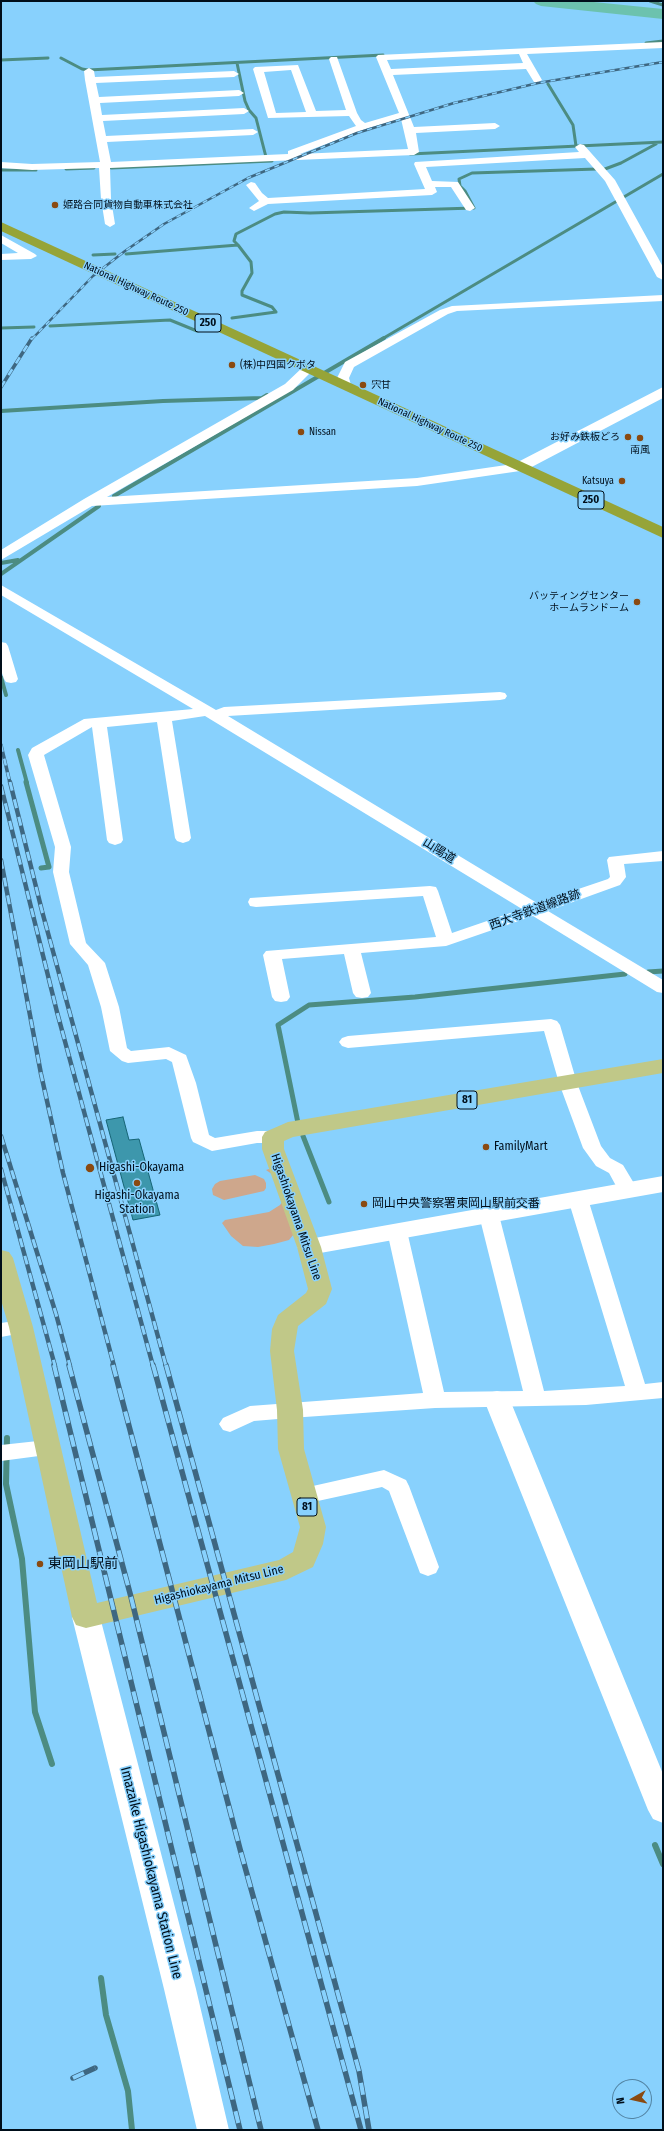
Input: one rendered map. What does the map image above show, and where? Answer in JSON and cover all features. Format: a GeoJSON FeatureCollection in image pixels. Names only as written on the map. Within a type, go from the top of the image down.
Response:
{"type":"FeatureCollection","features":[{"type":"Feature","properties":{"kind":"highway","name":"National Highway Route 250"},"geometry":{"type":"LineString","coordinates":[[1,226],[663,533]]}},
{"type":"Feature","properties":{"kind":"main road","name":"Higashiokayama Mitsu Line"},"geometry":{"type":"LineString","coordinates":[[86,1617],[286,1569],[303,1559],[310,1544],[312,1526],[291,1449],[290,1410],[282,1351],[284,1329],[287,1320],[317,1298],[320,1289],[309,1247],[273,1149],[273,1138],[288,1130],[663,1066]]}},
{"type":"Feature","properties":{"kind":"main road"},"geometry":{"type":"LineString","coordinates":[[1,1258],[11,1329],[47,1448],[86,1617]]}},
{"type":"Feature","properties":{"kind":"street"},"geometry":{"type":"LineString","coordinates":[[439,205],[430,188],[417,155],[405,115],[381,57],[663,45]]}},
{"type":"Feature","properties":{"kind":"street"},"geometry":{"type":"LineString","coordinates":[[520,51],[536,80]]}},
{"type":"Feature","properties":{"kind":"street"},"geometry":{"type":"LineString","coordinates":[[334,60],[352,113],[357,122],[364,126]]}},
{"type":"Feature","properties":{"kind":"street"},"geometry":{"type":"LineString","coordinates":[[388,72],[529,66]]}},
{"type":"Feature","properties":{"kind":"street"},"geometry":{"type":"LineString","coordinates":[[312,115],[295,67],[258,69],[272,116],[312,115],[352,113]]}},
{"type":"Feature","properties":{"kind":"street"},"geometry":{"type":"LineString","coordinates":[[110,224],[105,192],[104,170],[106,165],[96,118],[90,76],[233,69],[244,111],[251,118],[253,132],[257,143]]}},
{"type":"Feature","properties":{"kind":"street"},"geometry":{"type":"LineString","coordinates":[[94,100],[239,93]]}},
{"type":"Feature","properties":{"kind":"street"},"geometry":{"type":"LineString","coordinates":[[96,118],[244,111]]}},
{"type":"Feature","properties":{"kind":"street"},"geometry":{"type":"LineString","coordinates":[[276,158],[288,155],[364,126],[405,115]]}},
{"type":"Feature","properties":{"kind":"street"},"geometry":{"type":"LineString","coordinates":[[410,130],[495,126]]}},
{"type":"Feature","properties":{"kind":"street"},"geometry":{"type":"LineString","coordinates":[[101,139],[253,132]]}},
{"type":"Feature","properties":{"kind":"street"},"geometry":{"type":"LineString","coordinates":[[576,145],[610,180],[619,199],[663,277]]}},
{"type":"Feature","properties":{"kind":"street"},"geometry":{"type":"LineString","coordinates":[[1,164],[32,167],[276,158],[417,155],[587,155]]}},
{"type":"Feature","properties":{"kind":"street"},"geometry":{"type":"LineString","coordinates":[[254,208],[266,201],[384,195],[454,184],[461,192],[470,208]]}},
{"type":"Feature","properties":{"kind":"street"},"geometry":{"type":"LineString","coordinates":[[251,185],[258,195],[266,201]]}},
{"type":"Feature","properties":{"kind":"street"},"geometry":{"type":"LineString","coordinates":[[384,195],[389,208]]}},
{"type":"Feature","properties":{"kind":"street"},"geometry":{"type":"LineString","coordinates":[[328,198],[332,208]]}},
{"type":"Feature","properties":{"kind":"street"},"geometry":{"type":"LineString","coordinates":[[1,238],[31,256],[1,257]]}},
{"type":"Feature","properties":{"kind":"street"},"geometry":{"type":"LineString","coordinates":[[345,385],[343,378],[349,366],[444,312],[456,308],[663,298]]}},
{"type":"Feature","properties":{"kind":"street"},"geometry":{"type":"LineString","coordinates":[[1,556],[89,502],[316,372]]}},
{"type":"Feature","properties":{"kind":"street"},"geometry":{"type":"LineString","coordinates":[[89,502],[417,482],[520,467],[663,392]]}},
{"type":"Feature","properties":{"kind":"street","name":"山陽道"},"geometry":{"type":"LineString","coordinates":[[1,589],[258,740],[663,988]]}},
{"type":"Feature","properties":{"kind":"street"},"geometry":{"type":"LineString","coordinates":[[1,646],[11,679]]}},
{"type":"Feature","properties":{"kind":"street"},"geometry":{"type":"LineString","coordinates":[[273,1138],[257,1137],[212,1145],[200,1138],[180,1059],[169,1053],[128,1057],[119,1051],[110,1007],[96,963],[78,944],[61,872],[63,847],[36,755],[37,751],[89,722],[99,723],[199,713],[500,696]]}},
{"type":"Feature","properties":{"kind":"street"},"geometry":{"type":"LineString","coordinates":[[164,717],[183,838]]}},
{"type":"Feature","properties":{"kind":"street"},"geometry":{"type":"LineString","coordinates":[[99,723],[115,840]]}},
{"type":"Feature","properties":{"kind":"street","name":"西大寺鉄道線路跡"},"geometry":{"type":"LineString","coordinates":[[280,997],[272,955],[352,950],[451,940],[614,882],[618,877],[615,860],[663,856]]}},
{"type":"Feature","properties":{"kind":"street"},"geometry":{"type":"LineString","coordinates":[[256,902],[430,892],[451,940]]}},
{"type":"Feature","properties":{"kind":"street"},"geometry":{"type":"LineString","coordinates":[[352,950],[362,993]]}},
{"type":"Feature","properties":{"kind":"street"},"geometry":{"type":"LineString","coordinates":[[348,1042],[551,1025],[568,1083],[592,1148],[603,1162],[616,1169],[628,1190]]}},
{"type":"Feature","properties":{"kind":"street"},"geometry":{"type":"LineString","coordinates":[[309,1247],[663,1184]]}},
{"type":"Feature","properties":{"kind":"street"},"geometry":{"type":"LineString","coordinates":[[578,1199],[637,1392]]}},
{"type":"Feature","properties":{"kind":"street"},"geometry":{"type":"LineString","coordinates":[[488,1215],[535,1398]]}},
{"type":"Feature","properties":{"kind":"street"},"geometry":{"type":"LineString","coordinates":[[397,1231],[435,1400]]}},
{"type":"Feature","properties":{"kind":"street"},"geometry":{"type":"LineString","coordinates":[[230,1424],[250,1414],[290,1410],[435,1400],[497,1400],[586,1397],[663,1390]]}},
{"type":"Feature","properties":{"kind":"street"},"geometry":{"type":"LineString","coordinates":[[497,1400],[663,1810]]}},
{"type":"Feature","properties":{"kind":"street"},"geometry":{"type":"LineString","coordinates":[[1,1453],[47,1448]]}},
{"type":"Feature","properties":{"kind":"street"},"geometry":{"type":"LineString","coordinates":[[304,1496],[384,1478],[398,1486],[428,1567]]}},
{"type":"Feature","properties":{"kind":"street","name":"Imazaike Higashiokayama Station Line"},"geometry":{"type":"LineString","coordinates":[[86,1617],[180,1990],[213,2130]]}},
{"type":"Feature","properties":{"kind":"shaded area"},"geometry":{"type":"Polygon","coordinates":[[[266,1170],[274,1170],[294,1234],[289,1240],[274,1244],[258,1247],[243,1246],[231,1236],[222,1223],[225,1220],[269,1212],[280,1205],[283,1201],[276,1177],[266,1170]]]}},
{"type":"Feature","properties":{"kind":"shaded area"},"geometry":{"type":"Polygon","coordinates":[[[255,1175],[264,1179],[266,1188],[264,1191],[224,1200],[213,1195],[212,1189],[215,1184],[220,1181],[255,1175]]]}},
{"type":"Feature","properties":{"kind":"building","name":"Higashi-Okayama Station"},"geometry":{"type":"Polygon","coordinates":[[[123,1117],[129,1140],[139,1139],[160,1215],[133,1220],[106,1120],[123,1117]]]}},
{"type":"Feature","properties":{"kind":"waterway"},"geometry":{"type":"LineString","coordinates":[[541,1],[663,14]]}},
{"type":"Feature","properties":{"kind":"waterway"},"geometry":{"type":"LineString","coordinates":[[650,1],[663,5]]}},
{"type":"Feature","properties":{"kind":"waterway"},"geometry":{"type":"LineString","coordinates":[[646,43],[663,41]]}},
{"type":"Feature","properties":{"kind":"waterway"},"geometry":{"type":"LineString","coordinates":[[61,58],[82,69],[88,70],[383,55]]}},
{"type":"Feature","properties":{"kind":"waterway"},"geometry":{"type":"LineString","coordinates":[[1,60],[48,58]]}},
{"type":"Feature","properties":{"kind":"waterway"},"geometry":{"type":"LineString","coordinates":[[237,63],[245,101],[249,110],[256,118],[266,157]]}},
{"type":"Feature","properties":{"kind":"waterway"},"geometry":{"type":"LineString","coordinates":[[548,84],[573,125],[576,146]]}},
{"type":"Feature","properties":{"kind":"waterway"},"geometry":{"type":"LineString","coordinates":[[410,154],[663,142]]}},
{"type":"Feature","properties":{"kind":"waterway"},"geometry":{"type":"LineString","coordinates":[[605,169],[621,163],[656,144]]}},
{"type":"Feature","properties":{"kind":"waterway"},"geometry":{"type":"LineString","coordinates":[[111,168],[272,161]]}},
{"type":"Feature","properties":{"kind":"waterway"},"geometry":{"type":"LineString","coordinates":[[66,169],[94,168]]}},
{"type":"Feature","properties":{"kind":"waterway"},"geometry":{"type":"LineString","coordinates":[[238,245],[234,241],[236,234],[275,214],[284,212],[310,213],[474,208],[465,191],[460,186],[459,179],[472,173],[597,169]]}},
{"type":"Feature","properties":{"kind":"waterway"},"geometry":{"type":"LineString","coordinates":[[1,170],[36,170]]}},
{"type":"Feature","properties":{"kind":"waterway"},"geometry":{"type":"LineString","coordinates":[[382,339],[663,174]]}},
{"type":"Feature","properties":{"kind":"waterway"},"geometry":{"type":"LineString","coordinates":[[126,254],[238,245]]}},
{"type":"Feature","properties":{"kind":"waterway"},"geometry":{"type":"LineString","coordinates":[[232,318],[276,312],[272,307],[242,295],[242,291],[252,273],[251,262],[238,245]]}},
{"type":"Feature","properties":{"kind":"waterway"},"geometry":{"type":"LineString","coordinates":[[93,255],[115,254]]}},
{"type":"Feature","properties":{"kind":"waterway"},"geometry":{"type":"LineString","coordinates":[[50,326],[170,320],[197,331],[203,329]]}},
{"type":"Feature","properties":{"kind":"waterway"},"geometry":{"type":"LineString","coordinates":[[1,328],[34,327]]}},
{"type":"Feature","properties":{"kind":"waterway"},"geometry":{"type":"LineString","coordinates":[[114,496],[384,338]]}},
{"type":"Feature","properties":{"kind":"waterway"},"geometry":{"type":"LineString","coordinates":[[1,411],[163,401],[262,398],[267,395]]}},
{"type":"Feature","properties":{"kind":"waterway"},"geometry":{"type":"LineString","coordinates":[[1,574],[99,506]]}},
{"type":"Feature","properties":{"kind":"waterway"},"geometry":{"type":"LineString","coordinates":[[1,563],[18,560]]}},
{"type":"Feature","properties":{"kind":"waterway"},"geometry":{"type":"LineString","coordinates":[[1,677],[6,695]]}},
{"type":"Feature","properties":{"kind":"waterway"},"geometry":{"type":"LineString","coordinates":[[18,750],[27,783]]}},
{"type":"Feature","properties":{"kind":"waterway"},"geometry":{"type":"LineString","coordinates":[[26,782],[49,867],[41,868]]}},
{"type":"Feature","properties":{"kind":"waterway"},"geometry":{"type":"LineString","coordinates":[[648,972],[663,971]]}},
{"type":"Feature","properties":{"kind":"waterway"},"geometry":{"type":"LineString","coordinates":[[298,1123],[278,1025],[309,1005],[415,997],[625,974]]}},
{"type":"Feature","properties":{"kind":"waterway"},"geometry":{"type":"LineString","coordinates":[[303,1136],[329,1202]]}},
{"type":"Feature","properties":{"kind":"waterway"},"geometry":{"type":"LineString","coordinates":[[7,1438],[6,1484],[22,1559],[35,1712],[52,1764]]}},
{"type":"Feature","properties":{"kind":"waterway"},"geometry":{"type":"LineString","coordinates":[[655,1845],[663,1864]]}},
{"type":"Feature","properties":{"kind":"waterway"},"geometry":{"type":"LineString","coordinates":[[101,1978],[106,2015],[128,2091],[132,2130]]}},
{"type":"Feature","properties":{"kind":"railway"},"geometry":{"type":"LineString","coordinates":[[32,339],[93,276],[125,251],[164,224],[248,178],[357,133],[454,103],[538,83],[663,62]]}},
{"type":"Feature","properties":{"kind":"railway"},"geometry":{"type":"LineString","coordinates":[[1,387],[32,338]]}},
{"type":"Feature","properties":{"kind":"railway"},"geometry":{"type":"LineString","coordinates":[[1,745],[10,783]]}},
{"type":"Feature","properties":{"kind":"railway"},"geometry":{"type":"LineString","coordinates":[[10,782],[42,911],[166,1366]]}},
{"type":"Feature","properties":{"kind":"railway"},"geometry":{"type":"LineString","coordinates":[[1,786],[57,1012],[153,1366]]}},
{"type":"Feature","properties":{"kind":"railway"},"geometry":{"type":"LineString","coordinates":[[1,860],[41,1074],[63,1173],[114,1366]]}},
{"type":"Feature","properties":{"kind":"railway"},"geometry":{"type":"LineString","coordinates":[[1,1136],[56,1314],[70,1366]]}},
{"type":"Feature","properties":{"kind":"railway"},"geometry":{"type":"LineString","coordinates":[[1,1169],[55,1366]]}},
{"type":"Feature","properties":{"kind":"railway"},"geometry":{"type":"LineString","coordinates":[[54,1365],[240,2130]]}},
{"type":"Feature","properties":{"kind":"railway"},"geometry":{"type":"LineString","coordinates":[[69,1365],[131,1597],[261,2130]]}},
{"type":"Feature","properties":{"kind":"railway"},"geometry":{"type":"LineString","coordinates":[[113,1365],[240,1849],[318,2130]]}},
{"type":"Feature","properties":{"kind":"railway"},"geometry":{"type":"LineString","coordinates":[[153,1365],[361,2130]]}},
{"type":"Feature","properties":{"kind":"railway"},"geometry":{"type":"LineString","coordinates":[[166,1365],[359,2071],[369,2130]]}},
{"type":"Feature","properties":{"kind":"railway"},"geometry":{"type":"LineString","coordinates":[[73,2078],[95,2068]]}},
{"type":"Feature","properties":{"kind":"place","name":"姫路合同貨物自動車株式会社"},"geometry":{"type":"Point","coordinates":[55,205]}},
{"type":"Feature","properties":{"kind":"place","name":"(株)中四国クボタ"},"geometry":{"type":"Point","coordinates":[232,365]}},
{"type":"Feature","properties":{"kind":"place","name":"宍甘"},"geometry":{"type":"Point","coordinates":[363,385]}},
{"type":"Feature","properties":{"kind":"place","name":"Nissan"},"geometry":{"type":"Point","coordinates":[301,432]}},
{"type":"Feature","properties":{"kind":"place","name":"お好み鉄板どろ"},"geometry":{"type":"Point","coordinates":[628,437]}},
{"type":"Feature","properties":{"kind":"place","name":"南風"},"geometry":{"type":"Point","coordinates":[640,438]}},
{"type":"Feature","properties":{"kind":"place","name":"Katsuya"},"geometry":{"type":"Point","coordinates":[622,481]}},
{"type":"Feature","properties":{"kind":"place","name":"バッティングセンター ホームランドーム"},"geometry":{"type":"Point","coordinates":[637,602]}},
{"type":"Feature","properties":{"kind":"place","name":"FamilyMart"},"geometry":{"type":"Point","coordinates":[486,1147]}},
{"type":"Feature","properties":{"kind":"place","name":"Higashi-Okayama"},"geometry":{"type":"Point","coordinates":[90,1168]}},
{"type":"Feature","properties":{"kind":"place","name":"Higashi-Okayama Station"},"geometry":{"type":"Point","coordinates":[137,1183]}},
{"type":"Feature","properties":{"kind":"place","name":"岡山中央警察署東岡山駅前交番"},"geometry":{"type":"Point","coordinates":[364,1204]}},
{"type":"Feature","properties":{"kind":"place","name":"東岡山駅前"},"geometry":{"type":"Point","coordinates":[40,1564]}}]}
